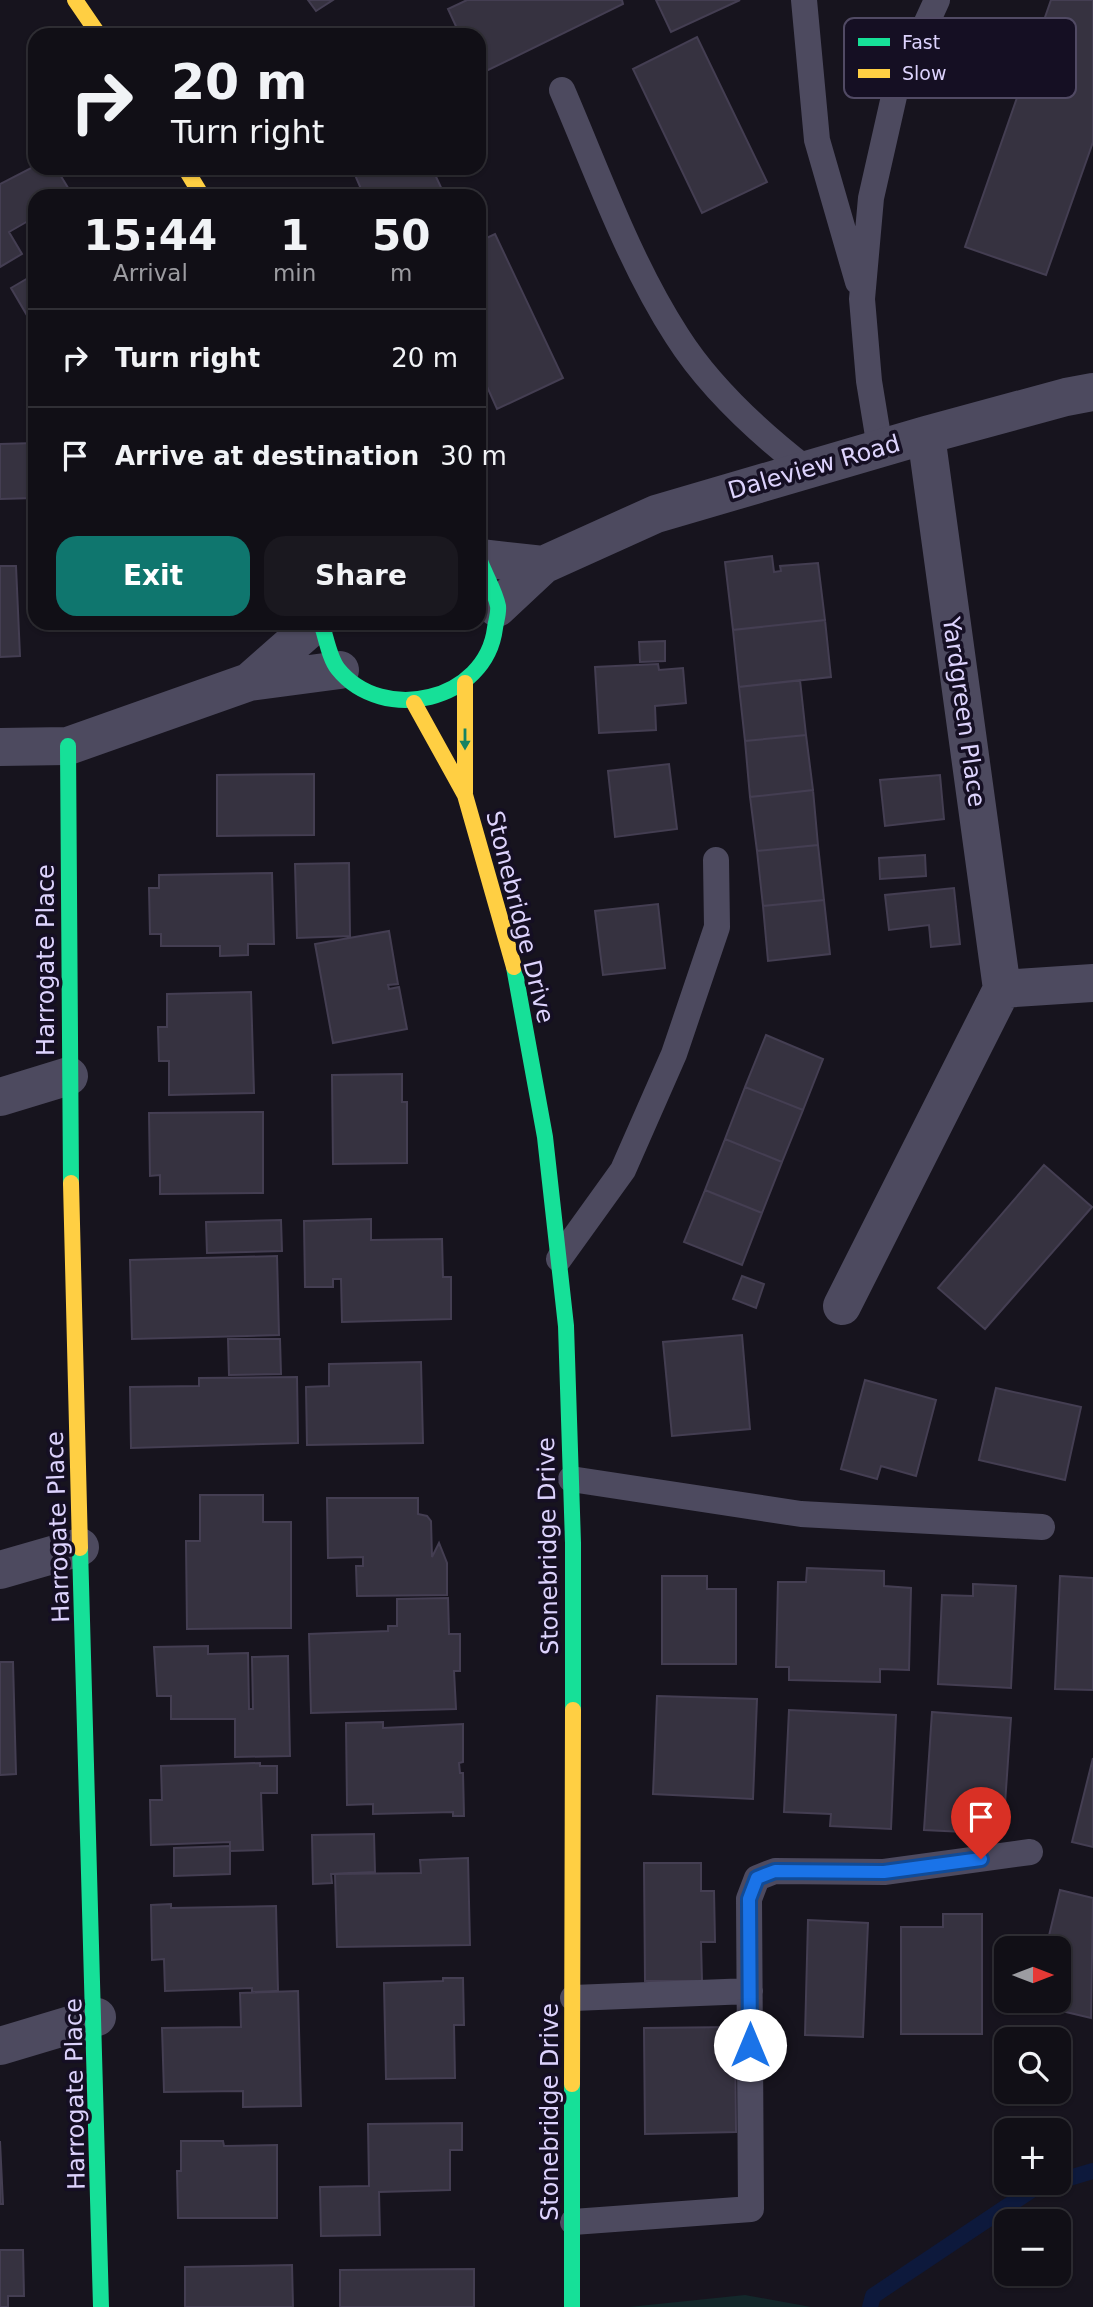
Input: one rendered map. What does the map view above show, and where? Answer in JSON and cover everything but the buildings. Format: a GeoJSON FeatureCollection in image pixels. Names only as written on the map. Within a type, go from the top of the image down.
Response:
{"type":"FeatureCollection","features":[{"type":"Feature","properties":{"kind":"street"},"geometry":{"type":"LineString","coordinates":[[75,0],[94,28]]}},
{"type":"Feature","properties":{"kind":"street","name":"Daleview Road"},"geometry":{"type":"LineString","coordinates":[[497,608],[543,565],[656,514],[926,435],[1093,392]]}},
{"type":"Feature","properties":{"kind":"street","name":"Yardgreen Place"},"geometry":{"type":"LineString","coordinates":[[926,435],[1002,989]]}},
{"type":"Feature","properties":{"kind":"street"},"geometry":{"type":"LineString","coordinates":[[486,560],[543,565]]}},
{"type":"Feature","properties":{"kind":"street"},"geometry":{"type":"LineString","coordinates":[[320,630],[326,647],[340,670],[374,696],[414,702],[441,696],[465,683],[490,650],[497,608],[486,572]]}},
{"type":"Feature","properties":{"kind":"street"},"geometry":{"type":"LineString","coordinates":[[249,682],[310,630]]}},
{"type":"Feature","properties":{"kind":"street"},"geometry":{"type":"LineString","coordinates":[[0,747],[68,746],[249,682],[340,670]]}},
{"type":"Feature","properties":{"kind":"street","name":"Stonebridge Drive"},"geometry":{"type":"LineString","coordinates":[[465,683],[465,795]]}},
{"type":"Feature","properties":{"kind":"street","name":"Stonebridge Drive"},"geometry":{"type":"LineString","coordinates":[[414,702],[465,795],[514,967],[545,1137],[566,1326],[571,1479],[572,2307]]}},
{"type":"Feature","properties":{"kind":"street","name":"Harrogate Place"},"geometry":{"type":"LineString","coordinates":[[68,746],[69,1076],[80,1546],[97,2017],[101,2307]]}},
{"type":"Feature","properties":{"kind":"street"},"geometry":{"type":"LineString","coordinates":[[842,1306],[1002,989],[1093,983]]}},
{"type":"Feature","properties":{"kind":"street"},"geometry":{"type":"LineString","coordinates":[[0,1097],[69,1076]]}},
{"type":"Feature","properties":{"kind":"street"},"geometry":{"type":"LineString","coordinates":[[0,1570],[80,1546]]}},
{"type":"Feature","properties":{"kind":"street"},"geometry":{"type":"LineString","coordinates":[[0,2046],[97,2017]]}},
{"type":"Feature","properties":{"kind":"lane"},"geometry":{"type":"LineString","coordinates":[[804,0],[817,140],[863,299]]}},
{"type":"Feature","properties":{"kind":"lane"},"geometry":{"type":"LineString","coordinates":[[929,18],[937,0]]}},
{"type":"Feature","properties":{"kind":"lane"},"geometry":{"type":"LineString","coordinates":[[562,90],[643,275],[677,336],[715,385],[765,437],[806,469]]}},
{"type":"Feature","properties":{"kind":"lane"},"geometry":{"type":"LineString","coordinates":[[880,448],[869,381],[863,299],[871,198],[894,98]]}},
{"type":"Feature","properties":{"kind":"lane"},"geometry":{"type":"LineString","coordinates":[[559,1259],[623,1170],[674,1054],[717,926],[716,860]]}},
{"type":"Feature","properties":{"kind":"lane"},"geometry":{"type":"LineString","coordinates":[[571,1479],[801,1514],[1042,1527]]}},
{"type":"Feature","properties":{"kind":"lane"},"geometry":{"type":"LineString","coordinates":[[573,2222],[751,2208],[749,1899],[757,1878],[775,1871],[884,1872],[1030,1852]]}},
{"type":"Feature","properties":{"kind":"lane"},"geometry":{"type":"LineString","coordinates":[[573,1998],[750,1991]]}},
{"type":"Feature","properties":{"kind":"green space"},"geometry":{"type":"Polygon","coordinates":[[[745,2295],[811,2307],[629,2307],[745,2295]]]}},
{"type":"Feature","properties":{"kind":"waterway"},"geometry":{"type":"LineString","coordinates":[[1071,2177],[1093,2171]]}},
{"type":"Feature","properties":{"kind":"waterway"},"geometry":{"type":"LineString","coordinates":[[870,2307],[873,2296],[1024,2195]]}},
{"type":"Feature","properties":{"kind":"traffic: fast"},"geometry":{"type":"LineString","coordinates":[[323,630],[338,669],[357,686],[380,696],[405,700],[430,697],[453,688],[473,673],[488,653],[498,606],[486,575]]}},
{"type":"Feature","properties":{"kind":"traffic: fast"},"geometry":{"type":"LineString","coordinates":[[68,746],[71,1183]]}},
{"type":"Feature","properties":{"kind":"traffic: fast"},"geometry":{"type":"LineString","coordinates":[[514,967],[545,1137],[566,1326],[573,1543],[573,1710]]}},
{"type":"Feature","properties":{"kind":"traffic: fast"},"geometry":{"type":"LineString","coordinates":[[80,1548],[101,2307]]}},
{"type":"Feature","properties":{"kind":"traffic: fast"},"geometry":{"type":"LineString","coordinates":[[572,2084],[572,2307]]}},
{"type":"Feature","properties":{"kind":"traffic: slow"},"geometry":{"type":"LineString","coordinates":[[75,0],[94,28]]}},
{"type":"Feature","properties":{"kind":"traffic: slow"},"geometry":{"type":"LineString","coordinates":[[189,175],[198,189]]}},
{"type":"Feature","properties":{"kind":"traffic: slow"},"geometry":{"type":"LineString","coordinates":[[465,683],[465,793]]}},
{"type":"Feature","properties":{"kind":"traffic: slow"},"geometry":{"type":"LineString","coordinates":[[414,703],[465,795],[514,967]]}},
{"type":"Feature","properties":{"kind":"traffic: slow"},"geometry":{"type":"LineString","coordinates":[[71,1183],[80,1548]]}},
{"type":"Feature","properties":{"kind":"traffic: slow"},"geometry":{"type":"LineString","coordinates":[[572,2084],[573,1710]]}},
{"type":"Feature","properties":{"kind":"route"},"geometry":{"type":"LineString","coordinates":[[750,2045],[749,1899],[757,1878],[775,1871],[884,1872],[981,1859]]}}]}
